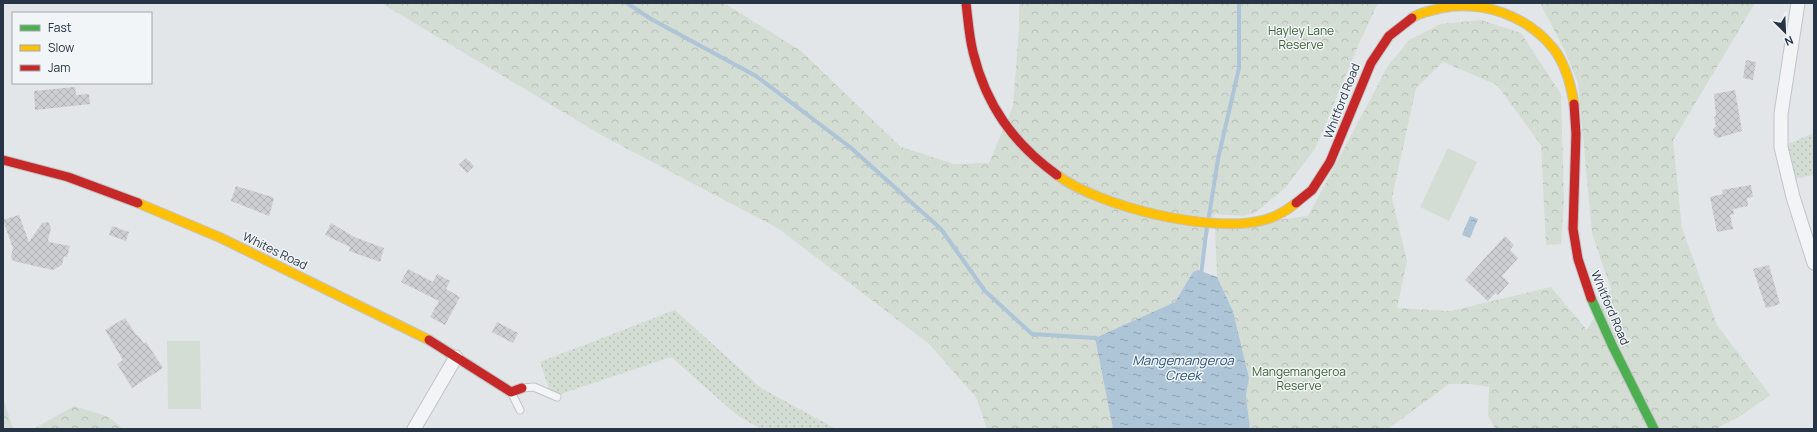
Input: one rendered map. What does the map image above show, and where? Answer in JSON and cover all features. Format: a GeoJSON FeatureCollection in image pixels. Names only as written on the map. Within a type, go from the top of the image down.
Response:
{"type":"FeatureCollection","features":[{"type":"Feature","properties":{"kind":"main road","name":"Whitford Road"},"geometry":{"type":"LineString","coordinates":[[966,3],[970,44],[981,82],[998,117],[1023,149],[1053,174],[1070,186],[1131,209],[1180,219],[1232,224],[1263,221],[1282,214],[1304,199],[1313,190],[1321,180],[1334,156],[1370,61],[1389,36],[1405,22],[1434,9],[1456,4],[1479,6],[1501,11],[1523,21],[1540,34],[1548,43],[1562,60],[1569,76],[1575,99],[1571,211],[1577,257],[1588,289],[1610,339],[1654,429]]}},
{"type":"Feature","properties":{"kind":"main road","name":"Whites Road"},"geometry":{"type":"LineString","coordinates":[[3,160],[68,177],[158,210],[221,238],[423,337],[511,392]]}},
{"type":"Feature","properties":{"kind":"main road"},"geometry":{"type":"LineString","coordinates":[[511,392],[522,388]]}},
{"type":"Feature","properties":{"kind":"street"},"geometry":{"type":"LineString","coordinates":[[1798,3],[1781,114],[1781,147],[1793,197],[1814,263]]}},
{"type":"Feature","properties":{"kind":"street"},"geometry":{"type":"LineString","coordinates":[[414,429],[456,357]]}},
{"type":"Feature","properties":{"kind":"lane"},"geometry":{"type":"LineString","coordinates":[[522,388],[534,387],[557,397]]}},
{"type":"Feature","properties":{"kind":"lane"},"geometry":{"type":"LineString","coordinates":[[511,392],[520,410]]}},
{"type":"Feature","properties":{"kind":"green space","name":"Hayley Lane Reserve"},"geometry":{"type":"Polygon","coordinates":[[[381,3],[724,3],[801,51],[901,147],[954,164],[989,163],[1013,106],[1019,29],[1019,3],[1378,3],[1358,46],[1315,149],[1285,188],[1255,213],[1243,216],[1214,214],[1198,270],[1193,272],[1175,302],[1095,338],[1113,429],[987,429],[976,397],[929,344],[779,229],[603,136],[381,3]]]}},
{"type":"Feature","properties":{"kind":"green space","name":"Mangemangeroa Reserve"},"geometry":{"type":"Polygon","coordinates":[[[1540,3],[1755,3],[1673,141],[1682,228],[1717,325],[1770,395],[1742,415],[1716,429],[1495,429],[1488,415],[1489,387],[1470,384],[1449,384],[1388,429],[1250,429],[1246,395],[1249,378],[1233,311],[1217,277],[1215,228],[1308,216],[1388,66],[1409,40],[1441,24],[1481,20],[1521,33],[1561,94],[1564,199],[1561,244],[1546,245],[1541,145],[1497,85],[1443,62],[1416,88],[1392,198],[1407,261],[1397,308],[1450,311],[1551,287],[1587,330],[1611,289],[1592,233],[1578,83],[1565,51],[1540,3]]]}},
{"type":"Feature","properties":{"kind":"green space"},"geometry":{"type":"Polygon","coordinates":[[[1814,133],[1814,175],[1789,180],[1781,147],[1814,133]]]}},
{"type":"Feature","properties":{"kind":"green space"},"geometry":{"type":"Polygon","coordinates":[[[1448,148],[1477,162],[1449,221],[1420,207],[1448,148]]]}},
{"type":"Feature","properties":{"kind":"green space"},"geometry":{"type":"Polygon","coordinates":[[[675,310],[761,388],[836,429],[761,429],[738,416],[671,357],[552,397],[540,362],[675,310]]]}},
{"type":"Feature","properties":{"kind":"green space"},"geometry":{"type":"Polygon","coordinates":[[[167,341],[200,341],[201,409],[168,409],[167,341]]]}},
{"type":"Feature","properties":{"kind":"green space"},"geometry":{"type":"Polygon","coordinates":[[[3,397],[13,429],[3,429],[3,397]]]}},
{"type":"Feature","properties":{"kind":"green space"},"geometry":{"type":"Polygon","coordinates":[[[74,406],[109,417],[123,429],[33,429],[74,406]]]}},
{"type":"Feature","properties":{"kind":"water"},"geometry":{"type":"Polygon","coordinates":[[[1470,216],[1478,219],[1470,238],[1462,235],[1470,216]]]}},
{"type":"Feature","properties":{"kind":"water","name":"Mangemangeroa Creek"},"geometry":{"type":"Polygon","coordinates":[[[1198,270],[1217,277],[1233,311],[1249,378],[1246,395],[1250,429],[1113,429],[1095,338],[1175,302],[1193,272],[1198,270]]]}},
{"type":"Feature","properties":{"kind":"building"},"geometry":{"type":"Polygon","coordinates":[[[1746,60],[1756,62],[1753,80],[1743,78],[1746,60]]]}},
{"type":"Feature","properties":{"kind":"building"},"geometry":{"type":"Polygon","coordinates":[[[75,87],[76,95],[89,94],[90,104],[35,110],[34,91],[75,87]]]}},
{"type":"Feature","properties":{"kind":"building"},"geometry":{"type":"Polygon","coordinates":[[[1735,90],[1742,131],[1718,138],[1714,135],[1713,129],[1716,126],[1714,117],[1716,116],[1714,94],[1735,90]]]}},
{"type":"Feature","properties":{"kind":"building"},"geometry":{"type":"Polygon","coordinates":[[[466,158],[474,166],[467,173],[459,165],[466,158]]]}},
{"type":"Feature","properties":{"kind":"building"},"geometry":{"type":"Polygon","coordinates":[[[1751,185],[1753,197],[1747,198],[1748,206],[1733,209],[1734,214],[1730,215],[1733,229],[1717,232],[1710,197],[1723,194],[1722,190],[1751,185]]]}},
{"type":"Feature","properties":{"kind":"building"},"geometry":{"type":"Polygon","coordinates":[[[236,186],[272,197],[274,199],[269,216],[231,201],[236,186]]]}},
{"type":"Feature","properties":{"kind":"building"},"geometry":{"type":"Polygon","coordinates":[[[19,215],[29,242],[42,223],[48,222],[51,228],[48,240],[49,242],[70,246],[67,257],[64,256],[62,265],[53,270],[13,261],[11,257],[13,248],[3,220],[19,215]]]}},
{"type":"Feature","properties":{"kind":"building"},"geometry":{"type":"Polygon","coordinates":[[[331,223],[354,237],[384,248],[380,262],[349,251],[350,247],[325,235],[331,223]]]}},
{"type":"Feature","properties":{"kind":"building"},"geometry":{"type":"Polygon","coordinates":[[[112,226],[129,232],[126,241],[109,235],[112,226]]]}},
{"type":"Feature","properties":{"kind":"building"},"geometry":{"type":"Polygon","coordinates":[[[1505,236],[1514,245],[1510,250],[1518,258],[1502,276],[1509,283],[1498,295],[1495,293],[1488,301],[1465,280],[1505,236]]]}},
{"type":"Feature","properties":{"kind":"building"},"geometry":{"type":"Polygon","coordinates":[[[1769,265],[1780,304],[1766,308],[1753,269],[1769,265]]]}},
{"type":"Feature","properties":{"kind":"building"},"geometry":{"type":"Polygon","coordinates":[[[408,269],[433,282],[437,274],[450,281],[446,289],[460,297],[445,325],[430,317],[439,301],[401,282],[408,269]]]}},
{"type":"Feature","properties":{"kind":"building"},"geometry":{"type":"Polygon","coordinates":[[[125,318],[144,344],[146,342],[163,368],[132,388],[117,364],[123,360],[105,330],[125,318]]]}},
{"type":"Feature","properties":{"kind":"building"},"geometry":{"type":"Polygon","coordinates":[[[497,322],[518,333],[513,343],[492,332],[497,322]]]}},
{"type":"Feature","properties":{"kind":"waterway"},"geometry":{"type":"LineString","coordinates":[[627,3],[651,19],[756,76],[850,147],[941,229],[985,291],[1032,334],[1095,338],[1098,340]]}},
{"type":"Feature","properties":{"kind":"waterway","name":"Mangemangeroa Creek"},"geometry":{"type":"LineString","coordinates":[[1209,216],[1218,159],[1239,68],[1239,3]]}},
{"type":"Feature","properties":{"kind":"waterway","name":"Mangemangeroa Creek"},"geometry":{"type":"LineString","coordinates":[[1201,275],[1207,226]]}},
{"type":"Feature","properties":{"kind":"traffic: fast"},"geometry":{"type":"LineString","coordinates":[[1591,298],[1612,345],[1654,429]]}},
{"type":"Feature","properties":{"kind":"traffic: slow"},"geometry":{"type":"LineString","coordinates":[[1412,18],[1419,14],[1441,8],[1472,6],[1487,8],[1517,19],[1542,36],[1553,48],[1561,60],[1567,74],[1574,104]]}},
{"type":"Feature","properties":{"kind":"traffic: slow"},"geometry":{"type":"LineString","coordinates":[[1057,175],[1076,187],[1100,198],[1157,215],[1187,220],[1216,223],[1242,223],[1264,220],[1281,213],[1296,203]]}},
{"type":"Feature","properties":{"kind":"traffic: slow"},"geometry":{"type":"LineString","coordinates":[[138,203],[221,238],[429,340]]}},
{"type":"Feature","properties":{"kind":"traffic: jam"},"geometry":{"type":"LineString","coordinates":[[966,3],[973,52],[985,89],[1003,121],[1015,136],[1027,150],[1057,175]]}},
{"type":"Feature","properties":{"kind":"traffic: jam"},"geometry":{"type":"LineString","coordinates":[[1296,203],[1312,190],[1330,162],[1371,63],[1389,36],[1412,18]]}},
{"type":"Feature","properties":{"kind":"traffic: jam"},"geometry":{"type":"LineString","coordinates":[[1574,104],[1576,134],[1573,229],[1578,259],[1591,298]]}},
{"type":"Feature","properties":{"kind":"traffic: jam"},"geometry":{"type":"LineString","coordinates":[[3,160],[68,177],[138,203]]}},
{"type":"Feature","properties":{"kind":"traffic: jam"},"geometry":{"type":"LineString","coordinates":[[429,340],[511,392],[522,388]]}}]}
